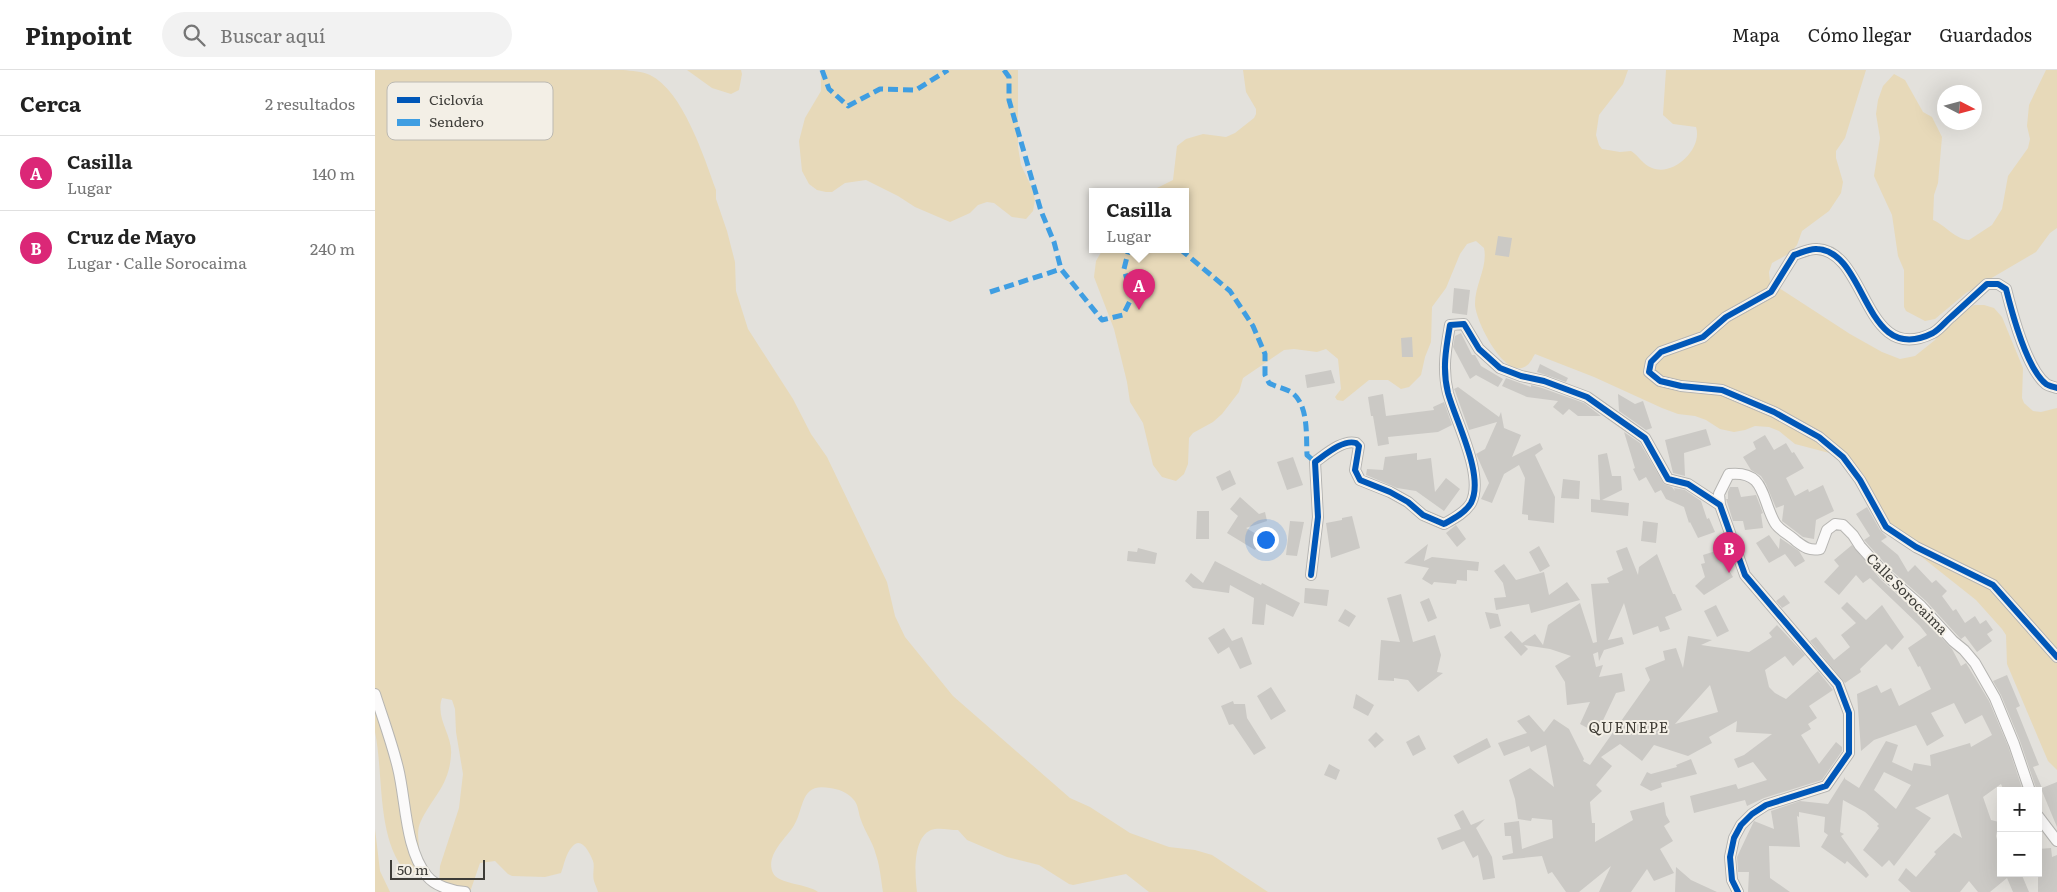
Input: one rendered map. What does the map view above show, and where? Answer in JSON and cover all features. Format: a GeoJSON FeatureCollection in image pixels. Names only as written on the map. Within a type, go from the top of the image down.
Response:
{"type":"FeatureCollection","features":[{"type":"Feature","properties":{"kind":"street"},"geometry":{"type":"LineString","coordinates":[[2057,388],[2046,384],[2028,359],[2011,310],[2006,289],[1997,284],[1987,284],[1935,332],[1915,339],[1901,339],[1884,330],[1842,262],[1832,254],[1816,248],[1794,255],[1771,292],[1726,318],[1703,337],[1661,352],[1651,362],[1649,372],[1660,381],[1681,386],[1722,390],[1774,412],[1819,437],[1843,457],[1860,480],[1885,527],[1916,547],[1993,585],[2057,657]]}},
{"type":"Feature","properties":{"kind":"street"},"geometry":{"type":"LineString","coordinates":[[1311,575],[1317,517],[1315,462],[1339,446],[1352,442],[1356,443],[1359,446],[1355,470],[1360,480],[1402,498],[1423,515],[1444,524],[1458,516],[1470,504],[1475,489],[1475,474],[1447,391],[1443,360],[1450,325],[1464,324],[1479,348],[1500,368],[1521,376],[1544,381],[1587,397],[1645,438],[1668,479],[1688,484],[1719,505],[1745,575],[1838,684],[1849,713],[1849,753],[1826,786],[1766,805],[1752,814],[1741,825],[1734,838],[1730,857],[1732,880],[1738,892]]}},
{"type":"Feature","properties":{"kind":"street","name":"Calle Sorocaima"},"geometry":{"type":"LineString","coordinates":[[1719,505],[1719,494],[1729,474],[1741,473],[1753,477],[1763,492],[1775,524],[1807,549],[1814,551],[1821,549],[1827,530],[1835,524],[1843,525],[1886,575],[1921,606],[1975,663],[1995,698],[2014,744],[2029,787]]}},
{"type":"Feature","properties":{"kind":"street"},"geometry":{"type":"LineString","coordinates":[[375,694],[398,769],[417,858],[427,877],[442,886],[465,892]]}},
{"type":"Feature","properties":{"kind":"street"},"geometry":{"type":"LineString","coordinates":[[2042,821],[2057,840]]}},
{"type":"Feature","properties":{"kind":"shaded area"},"geometry":{"type":"Polygon","coordinates":[[[375,70],[637,71],[650,75],[662,83],[673,95],[691,126],[716,190],[716,199],[735,262],[736,291],[748,329],[793,399],[811,434],[827,457],[887,582],[895,616],[905,637],[953,696],[1070,798],[1090,807],[1130,833],[1169,847],[1195,850],[1212,855],[1268,892],[1149,892],[1126,874],[1073,885],[1039,865],[1007,857],[967,840],[958,830],[934,829],[925,834],[918,849],[916,858],[917,892],[883,892],[875,850],[855,801],[842,791],[820,787],[813,789],[804,799],[797,820],[774,854],[771,867],[776,877],[818,892],[598,892],[593,878],[593,861],[585,846],[579,843],[575,844],[568,852],[561,873],[545,877],[512,876],[495,861],[480,863],[470,892],[443,892],[439,885],[440,866],[459,808],[463,774],[456,732],[455,709],[452,700],[442,698],[440,706],[442,720],[451,748],[450,766],[444,783],[419,826],[420,867],[412,874],[407,873],[397,859],[390,843],[383,806],[375,732],[375,70]]]}},
{"type":"Feature","properties":{"kind":"shaded area"},"geometry":{"type":"Polygon","coordinates":[[[687,70],[741,70],[739,90],[731,94],[712,88],[687,70]]]}},
{"type":"Feature","properties":{"kind":"shaded area"},"geometry":{"type":"Polygon","coordinates":[[[821,70],[1018,70],[1018,147],[1021,165],[1032,188],[1035,200],[1033,211],[1026,219],[1012,217],[994,203],[987,202],[978,205],[970,213],[950,222],[915,207],[866,180],[845,183],[832,192],[817,190],[809,184],[802,171],[799,141],[805,118],[821,91],[821,70]]]}},
{"type":"Feature","properties":{"kind":"shaded area"},"geometry":{"type":"Polygon","coordinates":[[[1243,70],[1628,70],[1623,84],[1599,115],[1596,135],[1599,145],[1602,149],[1620,152],[1631,151],[1649,167],[1660,170],[1677,165],[1685,159],[1695,144],[1697,135],[1696,127],[1673,124],[1663,115],[1666,70],[1866,70],[1845,138],[1836,151],[1836,158],[1843,182],[1841,193],[1829,211],[1802,231],[1797,245],[1790,253],[1772,263],[1769,272],[1770,282],[1850,334],[1882,352],[1900,359],[1915,356],[1935,340],[1949,323],[1974,305],[1994,308],[2002,317],[2023,368],[2022,398],[2024,403],[2033,411],[2041,412],[2057,408],[2057,770],[2048,761],[2007,664],[2006,635],[2002,629],[1976,600],[1918,554],[1880,517],[1837,455],[1795,444],[1779,431],[1769,427],[1755,426],[1734,432],[1720,429],[1706,420],[1695,416],[1678,414],[1662,408],[1594,377],[1535,354],[1526,366],[1518,368],[1509,365],[1493,347],[1476,312],[1477,289],[1485,255],[1484,248],[1476,241],[1467,244],[1460,254],[1446,288],[1432,307],[1431,342],[1421,375],[1409,387],[1401,389],[1388,380],[1369,380],[1343,401],[1337,400],[1335,397],[1341,389],[1338,359],[1326,349],[1317,352],[1294,349],[1284,350],[1243,378],[1239,392],[1222,414],[1213,422],[1193,433],[1189,438],[1188,464],[1184,474],[1176,481],[1162,477],[1153,465],[1143,423],[1130,402],[1114,329],[1094,277],[1096,261],[1101,253],[1189,253],[1189,188],[1157,188],[1173,180],[1177,146],[1186,139],[1203,134],[1226,137],[1235,133],[1254,118],[1256,109],[1246,92],[1243,70]]]}},
{"type":"Feature","properties":{"kind":"shaded area"},"geometry":{"type":"Polygon","coordinates":[[[2046,70],[2057,70],[2057,228],[2050,233],[2036,252],[1966,293],[1935,319],[1925,321],[1906,311],[1904,307],[1904,270],[1898,256],[1892,215],[1874,176],[1880,138],[1876,114],[1883,86],[1894,74],[1905,80],[1923,112],[1932,117],[1942,137],[1938,183],[1934,195],[1933,220],[1960,238],[1969,240],[1992,225],[2002,209],[2008,176],[2028,148],[2030,139],[2027,126],[2029,105],[2046,70]]]}},
{"type":"Feature","properties":{"kind":"shaded area"},"geometry":{"type":"Polygon","coordinates":[[[375,829],[380,871],[390,892],[375,892],[375,829]]]}},
{"type":"Feature","properties":{"kind":"building"},"geometry":{"type":"Polygon","coordinates":[[[1498,236],[1512,238],[1509,257],[1495,255],[1498,236]]]}},
{"type":"Feature","properties":{"kind":"building"},"geometry":{"type":"Polygon","coordinates":[[[1454,288],[1470,290],[1467,315],[1452,313],[1454,288]]]}},
{"type":"Feature","properties":{"kind":"building"},"geometry":{"type":"Polygon","coordinates":[[[1461,333],[1472,355],[1475,355],[1481,366],[1503,379],[1498,387],[1476,375],[1470,379],[1453,347],[1455,336],[1461,333]]]}},
{"type":"Feature","properties":{"kind":"building"},"geometry":{"type":"Polygon","coordinates":[[[1412,337],[1413,357],[1402,357],[1401,338],[1412,337]]]}},
{"type":"Feature","properties":{"kind":"building"},"geometry":{"type":"Polygon","coordinates":[[[1540,364],[1568,378],[1566,382],[1537,372],[1540,364]]]}},
{"type":"Feature","properties":{"kind":"building"},"geometry":{"type":"Polygon","coordinates":[[[1331,370],[1335,383],[1307,388],[1305,375],[1331,370]]]}},
{"type":"Feature","properties":{"kind":"building"},"geometry":{"type":"Polygon","coordinates":[[[1506,378],[1584,403],[1601,416],[1578,416],[1569,409],[1563,415],[1553,407],[1558,401],[1527,397],[1502,386],[1506,378]]]}},
{"type":"Feature","properties":{"kind":"building"},"geometry":{"type":"Polygon","coordinates":[[[1458,387],[1499,417],[1501,412],[1504,428],[1521,435],[1512,457],[1540,443],[1543,449],[1535,455],[1555,497],[1554,523],[1528,520],[1528,515],[1522,514],[1525,478],[1519,465],[1504,474],[1492,503],[1481,499],[1489,483],[1476,454],[1485,449],[1497,422],[1469,430],[1454,389],[1458,387]]]}},
{"type":"Feature","properties":{"kind":"building"},"geometry":{"type":"Polygon","coordinates":[[[1383,394],[1386,416],[1434,410],[1433,407],[1444,402],[1452,425],[1438,432],[1388,437],[1389,444],[1378,446],[1368,397],[1383,394]]]}},
{"type":"Feature","properties":{"kind":"building"},"geometry":{"type":"Polygon","coordinates":[[[1618,394],[1635,404],[1643,401],[1652,428],[1646,430],[1619,411],[1618,394]]]}},
{"type":"Feature","properties":{"kind":"building"},"geometry":{"type":"Polygon","coordinates":[[[1706,429],[1711,445],[1684,453],[1685,476],[1673,473],[1665,440],[1706,429]]]}},
{"type":"Feature","properties":{"kind":"building"},"geometry":{"type":"Polygon","coordinates":[[[1624,432],[1640,443],[1664,484],[1672,487],[1675,491],[1674,488],[1685,490],[1701,501],[1707,519],[1709,518],[1715,532],[1698,538],[1689,523],[1684,507],[1666,499],[1661,490],[1655,493],[1646,477],[1639,481],[1633,469],[1635,468],[1624,432]]]}},
{"type":"Feature","properties":{"kind":"building"},"geometry":{"type":"Polygon","coordinates":[[[1765,435],[1774,450],[1786,443],[1804,468],[1786,478],[1795,496],[1808,489],[1809,492],[1823,485],[1834,511],[1816,520],[1814,539],[1803,537],[1782,521],[1784,505],[1776,508],[1761,476],[1751,470],[1743,457],[1756,449],[1753,442],[1765,435]]]}},
{"type":"Feature","properties":{"kind":"building"},"geometry":{"type":"Polygon","coordinates":[[[1417,453],[1417,460],[1431,458],[1435,492],[1446,478],[1460,489],[1444,511],[1416,491],[1397,488],[1366,475],[1367,469],[1383,470],[1385,457],[1417,453]]]}},
{"type":"Feature","properties":{"kind":"building"},"geometry":{"type":"Polygon","coordinates":[[[1607,453],[1612,476],[1621,476],[1622,490],[1602,500],[1629,503],[1628,516],[1591,512],[1591,499],[1600,500],[1598,455],[1607,453]]]}},
{"type":"Feature","properties":{"kind":"building"},"geometry":{"type":"Polygon","coordinates":[[[1293,457],[1303,485],[1287,490],[1277,462],[1293,457]]]}},
{"type":"Feature","properties":{"kind":"building"},"geometry":{"type":"Polygon","coordinates":[[[1230,470],[1236,484],[1222,491],[1216,477],[1230,470]]]}},
{"type":"Feature","properties":{"kind":"building"},"geometry":{"type":"Polygon","coordinates":[[[1563,479],[1580,481],[1579,499],[1561,498],[1563,479]]]}},
{"type":"Feature","properties":{"kind":"building"},"geometry":{"type":"Polygon","coordinates":[[[1730,487],[1738,487],[1741,497],[1756,495],[1763,513],[1761,514],[1763,528],[1745,530],[1743,521],[1733,521],[1726,499],[1728,499],[1730,487]]]}},
{"type":"Feature","properties":{"kind":"building"},"geometry":{"type":"Polygon","coordinates":[[[1240,497],[1259,514],[1265,512],[1267,521],[1246,528],[1263,538],[1255,550],[1227,533],[1238,516],[1230,509],[1240,497]]]}},
{"type":"Feature","properties":{"kind":"building"},"geometry":{"type":"Polygon","coordinates":[[[1867,507],[1880,530],[1887,537],[1881,541],[1898,555],[1908,572],[1915,565],[1932,583],[1936,580],[1947,591],[1942,596],[1953,611],[1956,609],[1965,623],[1975,616],[1980,624],[1986,620],[1993,630],[1987,634],[1992,641],[1977,652],[1965,636],[1961,639],[1926,601],[1891,570],[1864,540],[1870,536],[1856,514],[1867,507]]]}},
{"type":"Feature","properties":{"kind":"building"},"geometry":{"type":"Polygon","coordinates":[[[1197,511],[1209,511],[1209,539],[1196,539],[1197,511]]]}},
{"type":"Feature","properties":{"kind":"building"},"geometry":{"type":"Polygon","coordinates":[[[1352,516],[1360,548],[1331,558],[1326,523],[1352,516]]]}},
{"type":"Feature","properties":{"kind":"building"},"geometry":{"type":"Polygon","coordinates":[[[1290,521],[1304,522],[1297,556],[1286,555],[1290,521]]]}},
{"type":"Feature","properties":{"kind":"building"},"geometry":{"type":"Polygon","coordinates":[[[1643,521],[1658,523],[1656,543],[1641,541],[1643,521]]]}},
{"type":"Feature","properties":{"kind":"building"},"geometry":{"type":"Polygon","coordinates":[[[1456,525],[1466,539],[1457,547],[1446,533],[1456,525]]]}},
{"type":"Feature","properties":{"kind":"building"},"geometry":{"type":"Polygon","coordinates":[[[1769,535],[1779,549],[1780,538],[1799,551],[1805,561],[1795,567],[1785,554],[1769,563],[1756,543],[1769,535]]]}},
{"type":"Feature","properties":{"kind":"building"},"geometry":{"type":"Polygon","coordinates":[[[1428,544],[1424,561],[1432,557],[1479,562],[1478,571],[1467,570],[1467,581],[1457,580],[1456,584],[1434,582],[1432,585],[1422,579],[1429,568],[1404,563],[1428,544]]]}},
{"type":"Feature","properties":{"kind":"building"},"geometry":{"type":"Polygon","coordinates":[[[1852,545],[1881,580],[1916,611],[1952,649],[1961,666],[1966,663],[1989,701],[2008,746],[2022,787],[2002,787],[2001,784],[1983,797],[1991,820],[1997,822],[1997,877],[2023,877],[2029,892],[2013,892],[2007,878],[1990,892],[1978,892],[1969,881],[1960,892],[1911,892],[1898,880],[1906,868],[1916,877],[1936,854],[1934,852],[1954,833],[1962,838],[1948,794],[1915,808],[1931,818],[1894,866],[1889,860],[1882,867],[1863,850],[1879,828],[1877,826],[1879,824],[1865,812],[1843,800],[1840,832],[1844,834],[1841,836],[1869,875],[1866,878],[1847,861],[1845,864],[1821,847],[1828,835],[1824,832],[1825,817],[1799,812],[1799,817],[1797,816],[1800,847],[1769,846],[1770,878],[1790,892],[1748,892],[1749,872],[1738,872],[1737,857],[1754,821],[1774,829],[1771,811],[1800,801],[1828,804],[1845,777],[1845,779],[1859,788],[1886,741],[1898,745],[1892,762],[1912,771],[1914,763],[1931,766],[1930,755],[1970,743],[1971,747],[1992,735],[1982,715],[1965,724],[1954,703],[1931,713],[1944,736],[1927,746],[1916,725],[1874,740],[1861,751],[1857,694],[1877,685],[1881,693],[1891,688],[1899,706],[1931,689],[1920,666],[1918,667],[1908,648],[1927,635],[1870,578],[1863,583],[1856,575],[1839,595],[1824,582],[1839,566],[1834,560],[1852,545]],[[1884,772],[1874,790],[1896,809],[1911,785],[1884,772]]]}},
{"type":"Feature","properties":{"kind":"building"},"geometry":{"type":"Polygon","coordinates":[[[1539,546],[1550,566],[1540,572],[1529,552],[1539,546]]]}},
{"type":"Feature","properties":{"kind":"building"},"geometry":{"type":"Polygon","coordinates":[[[1627,547],[1638,575],[1639,567],[1657,554],[1673,594],[1675,594],[1682,610],[1665,617],[1670,629],[1660,632],[1658,626],[1633,635],[1624,603],[1608,640],[1622,637],[1624,644],[1604,650],[1599,661],[1598,652],[1593,654],[1596,667],[1603,665],[1599,677],[1622,673],[1625,691],[1616,693],[1597,733],[1580,724],[1590,702],[1567,705],[1565,682],[1555,666],[1571,656],[1550,649],[1524,645],[1528,649],[1521,656],[1504,637],[1511,631],[1522,643],[1535,634],[1543,645],[1548,625],[1580,603],[1593,643],[1597,642],[1591,584],[1609,583],[1607,578],[1623,570],[1616,551],[1627,547]]]}},
{"type":"Feature","properties":{"kind":"building"},"geometry":{"type":"Polygon","coordinates":[[[1138,548],[1157,553],[1155,564],[1127,561],[1128,551],[1137,552],[1138,548]]]}},
{"type":"Feature","properties":{"kind":"building"},"geometry":{"type":"Polygon","coordinates":[[[1722,549],[1726,560],[1723,561],[1733,577],[1704,595],[1695,586],[1705,577],[1701,564],[1705,563],[1703,555],[1722,549]]]}},
{"type":"Feature","properties":{"kind":"building"},"geometry":{"type":"Polygon","coordinates":[[[1215,561],[1300,603],[1293,617],[1266,604],[1264,625],[1252,624],[1254,598],[1230,585],[1229,593],[1193,588],[1185,581],[1191,573],[1203,583],[1215,561]]]}},
{"type":"Feature","properties":{"kind":"building"},"geometry":{"type":"Polygon","coordinates":[[[1504,564],[1516,580],[1544,572],[1549,595],[1567,582],[1580,600],[1531,613],[1529,604],[1496,610],[1494,598],[1506,597],[1503,583],[1494,571],[1504,564]]]}},
{"type":"Feature","properties":{"kind":"building"},"geometry":{"type":"Polygon","coordinates":[[[1305,588],[1329,590],[1327,606],[1304,603],[1305,588]]]}},
{"type":"Feature","properties":{"kind":"building"},"geometry":{"type":"Polygon","coordinates":[[[1401,594],[1413,642],[1435,635],[1441,655],[1437,672],[1443,673],[1418,692],[1408,680],[1394,678],[1394,681],[1378,680],[1381,640],[1400,642],[1387,598],[1401,594]]]}},
{"type":"Feature","properties":{"kind":"building"},"geometry":{"type":"Polygon","coordinates":[[[1784,595],[1790,603],[1782,608],[1776,601],[1784,595]]]}},
{"type":"Feature","properties":{"kind":"building"},"geometry":{"type":"Polygon","coordinates":[[[1429,598],[1437,618],[1428,622],[1420,602],[1429,598]]]}},
{"type":"Feature","properties":{"kind":"building"},"geometry":{"type":"Polygon","coordinates":[[[1847,602],[1866,620],[1882,605],[1904,637],[1892,650],[1886,644],[1860,669],[1861,672],[1845,683],[1810,641],[1816,637],[1834,660],[1850,647],[1841,635],[1856,623],[1841,608],[1847,602]]]}},
{"type":"Feature","properties":{"kind":"building"},"geometry":{"type":"Polygon","coordinates":[[[1716,605],[1729,631],[1717,637],[1704,611],[1716,605]]]}},
{"type":"Feature","properties":{"kind":"building"},"geometry":{"type":"Polygon","coordinates":[[[1345,609],[1356,616],[1349,627],[1338,621],[1345,609]]]}},
{"type":"Feature","properties":{"kind":"building"},"geometry":{"type":"Polygon","coordinates":[[[1485,612],[1498,614],[1501,626],[1490,629],[1485,612]]]}},
{"type":"Feature","properties":{"kind":"building"},"geometry":{"type":"Polygon","coordinates":[[[1777,625],[1805,655],[1793,666],[1785,656],[1765,670],[1769,687],[1775,693],[1786,699],[1818,671],[1833,690],[1809,706],[1817,718],[1808,724],[1811,729],[1801,735],[1819,764],[1836,742],[1842,747],[1842,751],[1822,780],[1764,798],[1747,806],[1745,800],[1694,813],[1690,796],[1736,784],[1738,789],[1767,780],[1753,762],[1738,768],[1734,759],[1744,755],[1772,734],[1736,732],[1737,721],[1709,737],[1712,743],[1688,756],[1654,745],[1642,761],[1620,744],[1601,757],[1612,766],[1596,785],[1602,791],[1590,802],[1592,823],[1595,823],[1595,842],[1633,820],[1630,811],[1664,802],[1666,815],[1670,822],[1664,826],[1673,841],[1660,849],[1674,873],[1654,881],[1647,869],[1631,892],[1599,892],[1611,866],[1579,892],[1566,892],[1552,872],[1548,874],[1542,856],[1503,860],[1502,856],[1513,853],[1511,836],[1505,836],[1504,823],[1519,821],[1522,849],[1553,838],[1552,820],[1532,818],[1531,821],[1518,819],[1515,799],[1509,780],[1530,768],[1554,787],[1546,745],[1531,752],[1529,746],[1504,756],[1498,743],[1527,733],[1517,721],[1529,715],[1544,732],[1554,719],[1569,729],[1584,759],[1583,761],[1590,765],[1650,680],[1645,668],[1665,660],[1663,651],[1676,648],[1683,668],[1688,636],[1712,640],[1701,645],[1749,652],[1772,637],[1769,633],[1777,625]],[[1710,685],[1675,724],[1718,712],[1710,685]]]}},
{"type":"Feature","properties":{"kind":"building"},"geometry":{"type":"Polygon","coordinates":[[[1224,628],[1232,641],[1242,637],[1252,664],[1240,669],[1229,647],[1218,654],[1208,638],[1224,628]]]}},
{"type":"Feature","properties":{"kind":"building"},"geometry":{"type":"Polygon","coordinates":[[[2007,675],[2020,706],[2016,708],[2039,765],[2033,767],[2042,787],[2036,787],[2020,741],[2001,695],[1993,681],[2007,675]]]}},
{"type":"Feature","properties":{"kind":"building"},"geometry":{"type":"Polygon","coordinates":[[[1271,687],[1286,711],[1271,720],[1257,696],[1271,687]]]}},
{"type":"Feature","properties":{"kind":"building"},"geometry":{"type":"Polygon","coordinates":[[[1356,694],[1374,705],[1368,716],[1353,708],[1356,694]]]}},
{"type":"Feature","properties":{"kind":"building"},"geometry":{"type":"Polygon","coordinates":[[[1233,701],[1234,704],[1245,704],[1247,718],[1266,748],[1254,755],[1233,724],[1229,725],[1221,706],[1233,701]]]}},
{"type":"Feature","properties":{"kind":"building"},"geometry":{"type":"Polygon","coordinates":[[[1376,732],[1384,740],[1375,748],[1368,740],[1376,732]]]}},
{"type":"Feature","properties":{"kind":"building"},"geometry":{"type":"Polygon","coordinates":[[[1419,735],[1426,749],[1413,756],[1406,742],[1419,735]]]}},
{"type":"Feature","properties":{"kind":"building"},"geometry":{"type":"Polygon","coordinates":[[[1487,738],[1491,747],[1458,764],[1453,756],[1487,738]]]}},
{"type":"Feature","properties":{"kind":"building"},"geometry":{"type":"Polygon","coordinates":[[[1691,759],[1697,774],[1661,783],[1662,787],[1651,791],[1640,785],[1647,772],[1651,774],[1677,767],[1676,765],[1691,759]]]}},
{"type":"Feature","properties":{"kind":"building"},"geometry":{"type":"Polygon","coordinates":[[[1329,764],[1340,770],[1336,780],[1324,775],[1329,764]]]}},
{"type":"Feature","properties":{"kind":"building"},"geometry":{"type":"Polygon","coordinates":[[[2057,782],[2057,827],[2042,788],[2057,782]]]}},
{"type":"Feature","properties":{"kind":"building"},"geometry":{"type":"Polygon","coordinates":[[[1463,810],[1471,825],[1485,819],[1476,828],[1492,857],[1495,878],[1483,880],[1478,855],[1473,858],[1464,841],[1442,850],[1437,838],[1461,829],[1454,815],[1463,810]]]}},
{"type":"Feature","properties":{"kind":"building"},"geometry":{"type":"Polygon","coordinates":[[[2051,848],[2052,857],[2057,855],[2057,892],[2038,892],[2038,877],[2042,877],[2042,849],[2051,848]]]}},
{"type":"Feature","properties":{"kind":"building"},"geometry":{"type":"Polygon","coordinates":[[[1676,867],[1691,880],[1717,892],[1675,892],[1676,867]]]}},
{"type":"Feature","properties":{"kind":"marked path"},"geometry":{"type":"LineString","coordinates":[[822,70],[829,89],[848,106],[880,89],[916,90],[948,70]]}},
{"type":"Feature","properties":{"kind":"marked path"},"geometry":{"type":"LineString","coordinates":[[1004,70],[1009,77],[1009,100],[1041,211],[1054,242],[1061,269],[1102,320],[1123,315],[1132,297],[1124,269],[1128,253]]}},
{"type":"Feature","properties":{"kind":"marked path"},"geometry":{"type":"LineString","coordinates":[[1185,253],[1230,291],[1253,326],[1265,354],[1265,375],[1269,383],[1291,392],[1301,404],[1304,412],[1307,455],[1315,462]]}},
{"type":"Feature","properties":{"kind":"marked path"},"geometry":{"type":"LineString","coordinates":[[990,292],[1061,269]]}},
{"type":"Feature","properties":{"kind":"cycle path"},"geometry":{"type":"LineString","coordinates":[[2057,388],[2046,384],[2039,377],[2021,340],[2006,289],[1998,284],[1987,284],[1933,333],[1910,340],[1893,335],[1879,322],[1847,268],[1834,255],[1817,249],[1794,255],[1771,292],[1726,317],[1703,337],[1661,352],[1651,362],[1649,372],[1660,381],[1681,386],[1722,390],[1774,412],[1819,437],[1843,457],[1860,480],[1886,527],[1916,547],[1993,585],[2057,657]]}},
{"type":"Feature","properties":{"kind":"cycle path"},"geometry":{"type":"LineString","coordinates":[[1311,575],[1318,517],[1315,462],[1340,445],[1351,442],[1359,446],[1355,470],[1360,480],[1390,492],[1408,502],[1423,515],[1444,524],[1462,513],[1471,503],[1474,492],[1472,464],[1446,384],[1445,359],[1450,325],[1464,324],[1479,349],[1500,368],[1521,376],[1544,381],[1587,397],[1645,438],[1668,479],[1688,484],[1720,505],[1745,575],[1838,684],[1849,713],[1849,753],[1826,786],[1766,805],[1752,814],[1741,825],[1734,838],[1730,857],[1732,880],[1738,892]]}},
{"type":"Feature","properties":{"kind":"place","name":"Casilla"},"geometry":{"type":"Point","coordinates":[1139,310]}},
{"type":"Feature","properties":{"kind":"place","name":"Cruz de Mayo"},"geometry":{"type":"Point","coordinates":[1729,573]}},
{"type":"Feature","properties":{"kind":"district","name":"QUENEPE"},"geometry":{"type":"Point","coordinates":[1629,728]}}]}
